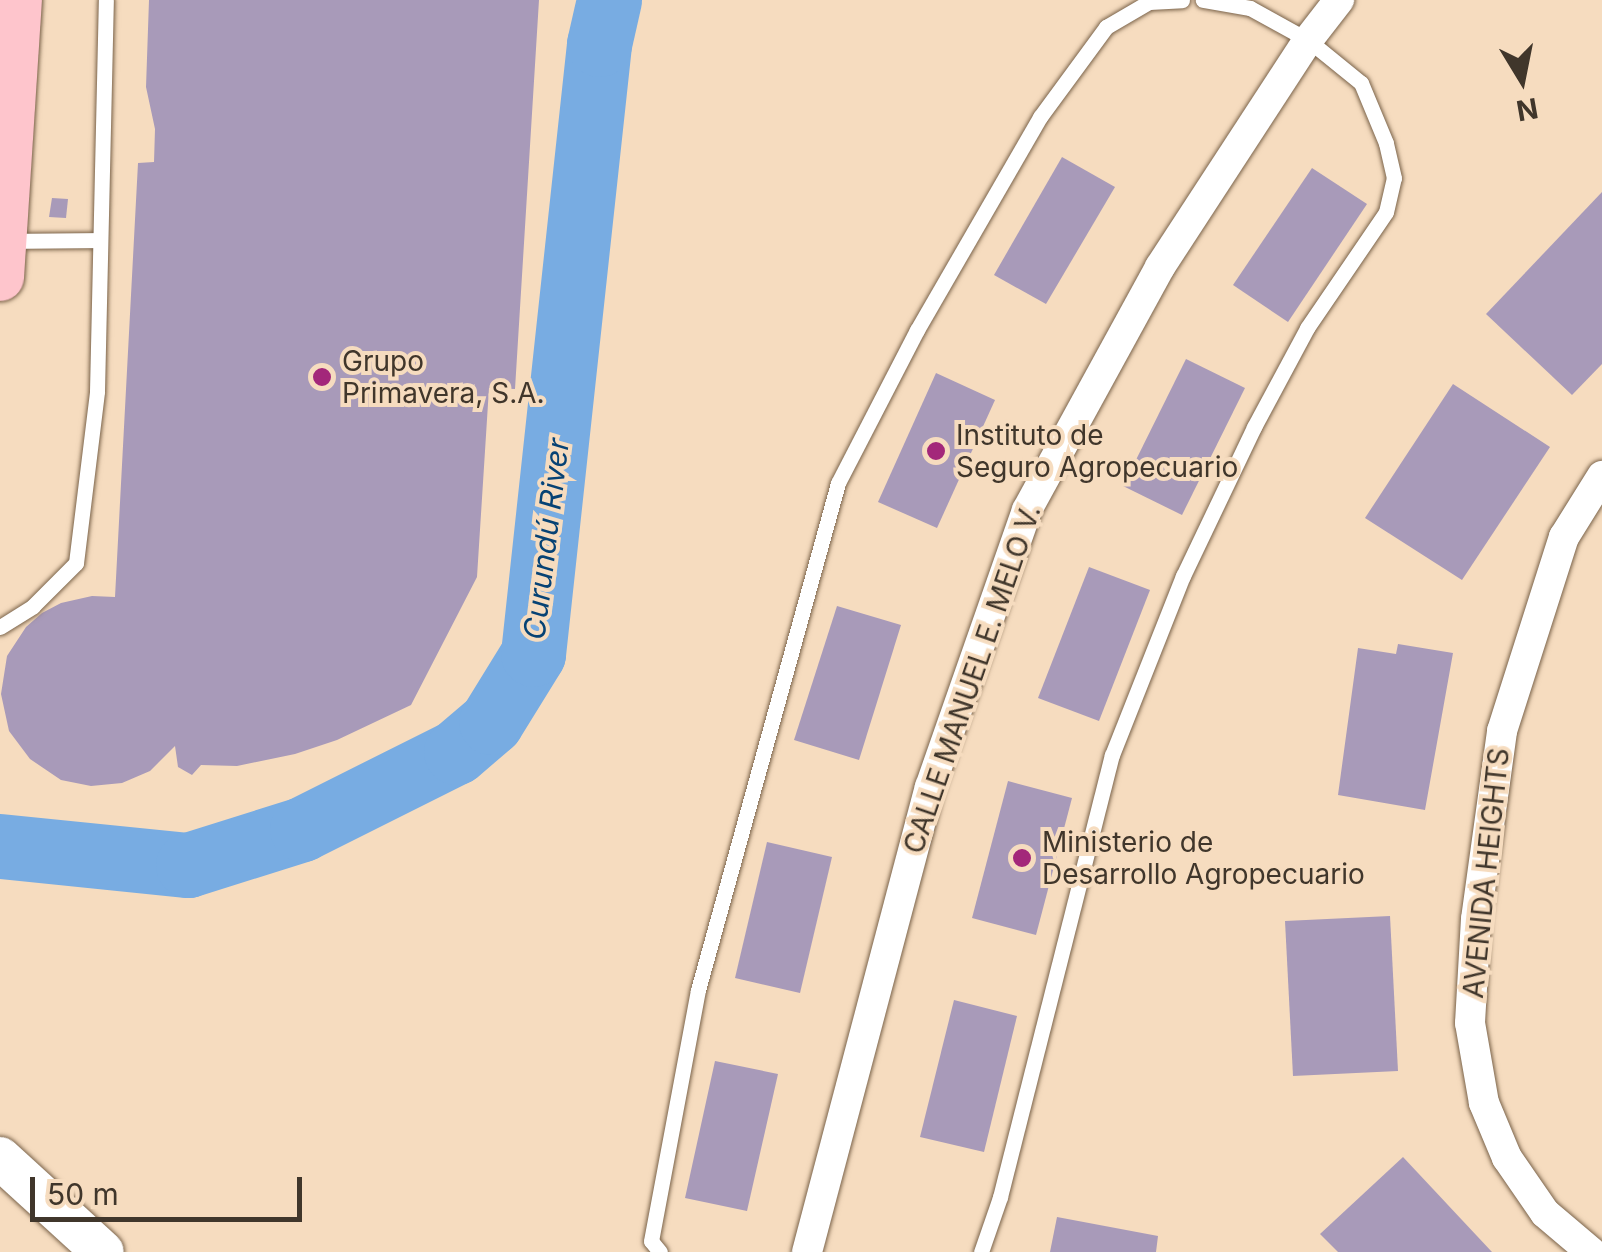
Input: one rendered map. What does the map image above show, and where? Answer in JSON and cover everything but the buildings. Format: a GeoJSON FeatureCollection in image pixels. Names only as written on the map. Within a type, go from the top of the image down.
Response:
{"type":"FeatureCollection","features":[{"type":"Feature","properties":{"kind":"main road"},"geometry":{"type":"LineString","coordinates":[[1,259],[18,0]]}},
{"type":"Feature","properties":{"kind":"street","name":"CALLE MANUEL E. MELO V."},"geometry":{"type":"LineString","coordinates":[[807,1252],[930,786],[1027,510],[1160,267],[1308,40],[1339,0]]}},
{"type":"Feature","properties":{"kind":"street","name":"AVENIDA HEIGHTS"},"geometry":{"type":"LineString","coordinates":[[1591,1252],[1545,1213],[1508,1158],[1484,1103],[1470,1023],[1476,919],[1502,731],[1564,537],[1602,476]]}},
{"type":"Feature","properties":{"kind":"street"},"geometry":{"type":"LineString","coordinates":[[0,1158],[103,1252]]}},
{"type":"Feature","properties":{"kind":"lane"},"geometry":{"type":"LineString","coordinates":[[0,627],[33,606],[76,563],[96,390],[106,0]]}},
{"type":"Feature","properties":{"kind":"lane"},"geometry":{"type":"LineString","coordinates":[[660,1252],[650,1240],[698,990],[838,483],[918,330],[1040,118],[1106,27],[1149,2],[1182,0]]}},
{"type":"Feature","properties":{"kind":"lane"},"geometry":{"type":"LineString","coordinates":[[980,1252],[1000,1198],[1112,755],[1182,576],[1254,427],[1307,328],[1386,212],[1394,178],[1386,143],[1361,83],[1308,40],[1250,8],[1203,0]]}},
{"type":"Feature","properties":{"kind":"lane"},"geometry":{"type":"LineString","coordinates":[[1,259],[99,240]]}},
{"type":"Feature","properties":{"kind":"waterway","name":"Curundú River"},"geometry":{"type":"LineString","coordinates":[[0,846],[188,865],[302,829],[456,752],[491,722],[533,654],[599,44],[609,0]]}},
{"type":"Feature","properties":{"kind":"place","name":"Grupo Primavera, S.A."},"geometry":{"type":"Point","coordinates":[322,377]}},
{"type":"Feature","properties":{"kind":"place","name":"Instituto de Seguro Agropecuario"},"geometry":{"type":"Point","coordinates":[936,451]}},
{"type":"Feature","properties":{"kind":"place","name":"Ministerio de Desarrollo Agropecuario"},"geometry":{"type":"Point","coordinates":[1022,858]}}]}
